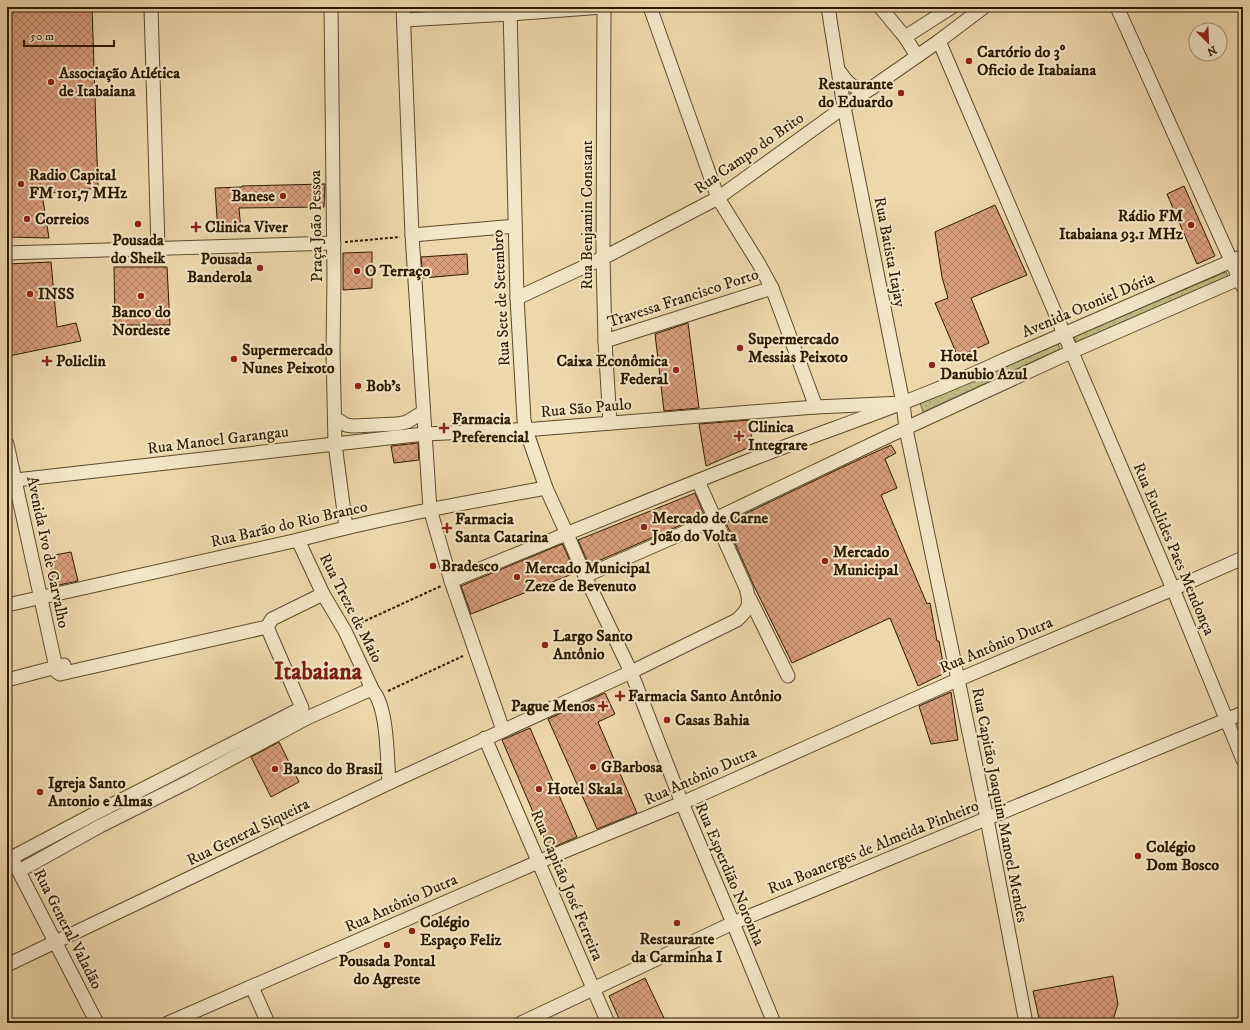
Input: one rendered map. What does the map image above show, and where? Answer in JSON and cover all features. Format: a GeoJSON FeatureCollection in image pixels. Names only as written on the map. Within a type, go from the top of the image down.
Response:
{"type":"FeatureCollection","features":[{"type":"Feature","properties":{"kind":"street"},"geometry":{"type":"LineString","coordinates":[[151,7],[158,248]]}},
{"type":"Feature","properties":{"kind":"street","name":"Praça João Pessoa"},"geometry":{"type":"LineString","coordinates":[[331,7],[335,444],[346,528]]}},
{"type":"Feature","properties":{"kind":"street"},"geometry":{"type":"LineString","coordinates":[[403,7],[412,235],[430,509],[451,582],[503,730],[630,672],[737,620],[749,604]]}},
{"type":"Feature","properties":{"kind":"street"},"geometry":{"type":"LineString","coordinates":[[404,20],[510,11],[604,7]]}},
{"type":"Feature","properties":{"kind":"street","name":"Rua Benjamin Constant"},"geometry":{"type":"LineString","coordinates":[[604,7],[603,258],[605,341],[610,423]]}},
{"type":"Feature","properties":{"kind":"street"},"geometry":{"type":"LineString","coordinates":[[650,7],[718,198],[759,264],[772,288],[816,407]]}},
{"type":"Feature","properties":{"kind":"street","name":"Rua Batista Itajay"},"geometry":{"type":"LineString","coordinates":[[828,7],[844,107],[903,403],[906,429]]}},
{"type":"Feature","properties":{"kind":"street"},"geometry":{"type":"LineString","coordinates":[[880,7],[905,37],[917,56]]}},
{"type":"Feature","properties":{"kind":"street"},"geometry":{"type":"LineString","coordinates":[[905,37],[952,7]]}},
{"type":"Feature","properties":{"kind":"street","name":"Rua Campo do Brito"},"geometry":{"type":"LineString","coordinates":[[517,298],[603,258],[718,198],[844,107],[939,41],[984,7]]}},
{"type":"Feature","properties":{"kind":"street"},"geometry":{"type":"LineString","coordinates":[[630,672],[585,576],[715,519],[788,483],[1071,352],[1239,272],[1117,7]]}},
{"type":"Feature","properties":{"kind":"street","name":"Rua Sete de Setembro"},"geometry":{"type":"LineString","coordinates":[[510,11],[517,298],[524,420],[546,488],[568,534],[585,576]]}},
{"type":"Feature","properties":{"kind":"street","name":"Rua Euclides Paes Mendonça"},"geometry":{"type":"LineString","coordinates":[[939,41],[1173,589],[1243,760]]}},
{"type":"Feature","properties":{"kind":"street"},"geometry":{"type":"LineString","coordinates":[[839,71],[846,82],[852,87],[863,89],[872,88]]}},
{"type":"Feature","properties":{"kind":"street"},"geometry":{"type":"LineString","coordinates":[[412,235],[515,226]]}},
{"type":"Feature","properties":{"kind":"street"},"geometry":{"type":"LineString","coordinates":[[7,253],[334,243]]}},
{"type":"Feature","properties":{"kind":"street","name":"Avenida Otoniel Dória"},"geometry":{"type":"LineString","coordinates":[[451,582],[776,450],[903,403],[965,378],[1063,334],[1239,272]]}},
{"type":"Feature","properties":{"kind":"street","name":"Travessa Francisco Porto"},"geometry":{"type":"LineString","coordinates":[[605,341],[772,288]]}},
{"type":"Feature","properties":{"kind":"street","name":"Rua São Paulo"},"geometry":{"type":"LineString","coordinates":[[424,434],[526,430],[816,407],[903,403]]}},
{"type":"Feature","properties":{"kind":"street"},"geometry":{"type":"LineString","coordinates":[[335,418],[346,425],[353,426],[398,424],[407,422],[423,412]]}},
{"type":"Feature","properties":{"kind":"street","name":"Rua Capitão Joaquim Manoel Mendes"},"geometry":{"type":"LineString","coordinates":[[906,429],[987,819],[1026,1023]]}},
{"type":"Feature","properties":{"kind":"street","name":"Rua Manoel Garangau"},"geometry":{"type":"LineString","coordinates":[[11,481],[424,434]]}},
{"type":"Feature","properties":{"kind":"street","name":"Avenida Ivo de Carvalho"},"geometry":{"type":"LineString","coordinates":[[7,444],[11,481],[57,670]]}},
{"type":"Feature","properties":{"kind":"street"},"geometry":{"type":"LineString","coordinates":[[698,481],[746,588],[749,604],[788,676]]}},
{"type":"Feature","properties":{"kind":"street","name":"Rua Barão do Rio Branco"},"geometry":{"type":"LineString","coordinates":[[7,605],[430,509],[546,488]]}},
{"type":"Feature","properties":{"kind":"street","name":"Rua Treze de Maio"},"geometry":{"type":"LineString","coordinates":[[298,540],[323,594],[345,631],[373,693],[382,707],[389,783]]}},
{"type":"Feature","properties":{"kind":"street","name":"Rua Antônio Dutra"},"geometry":{"type":"LineString","coordinates":[[168,1023],[538,862],[682,804],[957,680],[1243,558]]}},
{"type":"Feature","properties":{"kind":"street"},"geometry":{"type":"LineString","coordinates":[[7,680],[111,658],[162,642],[189,640],[270,623],[323,594]]}},
{"type":"Feature","properties":{"kind":"street"},"geometry":{"type":"LineString","coordinates":[[270,623],[308,713]]}},
{"type":"Feature","properties":{"kind":"street","name":"Rua Esperdião Noronha"},"geometry":{"type":"LineString","coordinates":[[630,672],[682,804],[774,1023]]}},
{"type":"Feature","properties":{"kind":"street"},"geometry":{"type":"LineString","coordinates":[[9,854],[94,814],[182,769],[308,713],[373,693]]}},
{"type":"Feature","properties":{"kind":"street"},"geometry":{"type":"LineString","coordinates":[[19,870],[100,826],[188,782],[308,713]]}},
{"type":"Feature","properties":{"kind":"street","name":"Rua Boanerges de Almeida Pinheiro"},"geometry":{"type":"LineString","coordinates":[[521,1023],[592,988],[733,923],[1243,713]]}},
{"type":"Feature","properties":{"kind":"street","name":"Rua General Siqueira"},"geometry":{"type":"LineString","coordinates":[[7,965],[503,730]]}},
{"type":"Feature","properties":{"kind":"street","name":"Rua Capitão José Ferreira"},"geometry":{"type":"LineString","coordinates":[[485,738],[608,1023]]}},
{"type":"Feature","properties":{"kind":"street"},"geometry":{"type":"LineString","coordinates":[[182,769],[188,782]]}},
{"type":"Feature","properties":{"kind":"street"},"geometry":{"type":"LineString","coordinates":[[94,814],[100,826]]}},
{"type":"Feature","properties":{"kind":"street","name":"Rua General Valadão"},"geometry":{"type":"LineString","coordinates":[[9,854],[19,870],[97,1023]]}},
{"type":"Feature","properties":{"kind":"street"},"geometry":{"type":"LineString","coordinates":[[252,987],[268,1023]]}},
{"type":"Feature","properties":{"kind":"path"},"geometry":{"type":"LineString","coordinates":[[334,243],[412,235]]}},
{"type":"Feature","properties":{"kind":"path"},"geometry":{"type":"LineString","coordinates":[[345,631],[451,582]]}},
{"type":"Feature","properties":{"kind":"path"},"geometry":{"type":"LineString","coordinates":[[373,693],[475,650]]}},
{"type":"Feature","properties":{"kind":"shaded area"},"geometry":{"type":"Polygon","coordinates":[[[1226,272],[1228,276],[1076,342],[1074,336],[1226,272]]]}},
{"type":"Feature","properties":{"kind":"shaded area"},"geometry":{"type":"Polygon","coordinates":[[[1058,344],[1060,349],[923,412],[920,403],[1058,344]]]}},
{"type":"Feature","properties":{"kind":"building","name":"Associação Atlética de Itabaiana"},"geometry":{"type":"Polygon","coordinates":[[[92,7],[98,188],[42,194],[49,238],[7,237],[7,8],[92,7]]]}},
{"type":"Feature","properties":{"kind":"building","name":"Banese"},"geometry":{"type":"Polygon","coordinates":[[[325,184],[324,207],[239,208],[241,231],[218,233],[215,188],[325,184]]]}},
{"type":"Feature","properties":{"kind":"building","name":"Rádio FM Itabaiana 93.1 MHz"},"geometry":{"type":"Polygon","coordinates":[[[1184,186],[1215,256],[1197,264],[1167,194],[1184,186]]]}},
{"type":"Feature","properties":{"kind":"building"},"geometry":{"type":"Polygon","coordinates":[[[995,205],[1027,275],[971,298],[989,343],[958,357],[935,303],[948,298],[942,277],[935,232],[995,205]]]}},
{"type":"Feature","properties":{"kind":"building","name":"O Terraço"},"geometry":{"type":"Polygon","coordinates":[[[372,252],[372,288],[343,290],[343,253],[372,252]]]}},
{"type":"Feature","properties":{"kind":"building"},"geometry":{"type":"Polygon","coordinates":[[[467,254],[468,274],[423,278],[421,257],[467,254]]]}},
{"type":"Feature","properties":{"kind":"building","name":"INSS"},"geometry":{"type":"Polygon","coordinates":[[[51,262],[57,327],[76,323],[81,341],[9,356],[7,342],[7,264],[51,262]]]}},
{"type":"Feature","properties":{"kind":"building","name":"Banco do Nordeste"},"geometry":{"type":"Polygon","coordinates":[[[114,267],[167,267],[170,325],[115,325],[114,267]]]}},
{"type":"Feature","properties":{"kind":"building","name":"Caixa Econômica Federal"},"geometry":{"type":"Polygon","coordinates":[[[688,323],[699,408],[664,411],[655,334],[688,323]]]}},
{"type":"Feature","properties":{"kind":"building"},"geometry":{"type":"Polygon","coordinates":[[[750,420],[752,446],[706,466],[699,424],[750,420]]]}},
{"type":"Feature","properties":{"kind":"building"},"geometry":{"type":"Polygon","coordinates":[[[418,443],[419,460],[394,463],[391,446],[418,443]]]}},
{"type":"Feature","properties":{"kind":"building","name":"Mercado Municipal"},"geometry":{"type":"Polygon","coordinates":[[[891,445],[896,453],[885,459],[897,488],[881,495],[927,604],[930,603],[945,673],[918,686],[890,618],[792,663],[754,586],[726,523],[891,445]]]}},
{"type":"Feature","properties":{"kind":"building","name":"Mercado de Carne João do Volta"},"geometry":{"type":"Polygon","coordinates":[[[695,493],[704,515],[589,565],[578,540],[695,493]]]}},
{"type":"Feature","properties":{"kind":"building","name":"Mercado Municipal Zeze de Bevenuto"},"geometry":{"type":"Polygon","coordinates":[[[562,544],[575,573],[471,614],[461,586],[562,544]]]}},
{"type":"Feature","properties":{"kind":"building"},"geometry":{"type":"Polygon","coordinates":[[[71,552],[78,581],[54,586],[49,556],[71,552]]]}},
{"type":"Feature","properties":{"kind":"building"},"geometry":{"type":"Polygon","coordinates":[[[951,692],[958,740],[931,744],[919,706],[951,692]]]}},
{"type":"Feature","properties":{"kind":"building","name":"GBarbosa"},"geometry":{"type":"Polygon","coordinates":[[[605,693],[615,714],[598,722],[637,813],[597,829],[548,719],[605,693]]]}},
{"type":"Feature","properties":{"kind":"building","name":"Hotel Skala"},"geometry":{"type":"Polygon","coordinates":[[[530,728],[577,837],[549,849],[502,740],[530,728]]]}},
{"type":"Feature","properties":{"kind":"building","name":"Banco do Brasil"},"geometry":{"type":"Polygon","coordinates":[[[279,742],[299,782],[271,797],[251,757],[279,742]]]}},
{"type":"Feature","properties":{"kind":"building"},"geometry":{"type":"Polygon","coordinates":[[[1113,976],[1118,1004],[1112,1023],[1040,1023],[1033,991],[1113,976]]]}},
{"type":"Feature","properties":{"kind":"building"},"geometry":{"type":"Polygon","coordinates":[[[645,978],[664,1018],[654,1023],[621,1023],[609,996],[645,978]]]}},
{"type":"Feature","properties":{"kind":"place","name":"Cartório do 3º Oficio de Itabaiana"},"geometry":{"type":"Point","coordinates":[969,61]}},
{"type":"Feature","properties":{"kind":"place","name":"Associação Atlética de Itabaiana"},"geometry":{"type":"Point","coordinates":[51,82]}},
{"type":"Feature","properties":{"kind":"place","name":"Restaurante do Eduardo"},"geometry":{"type":"Point","coordinates":[901,93]}},
{"type":"Feature","properties":{"kind":"place","name":"Radio Capital FM 101,7 MHz"},"geometry":{"type":"Point","coordinates":[21,184]}},
{"type":"Feature","properties":{"kind":"place","name":"Banese"},"geometry":{"type":"Point","coordinates":[283,196]}},
{"type":"Feature","properties":{"kind":"place","name":"Correios"},"geometry":{"type":"Point","coordinates":[27,219]}},
{"type":"Feature","properties":{"kind":"place","name":"Pousada do Sheik"},"geometry":{"type":"Point","coordinates":[138,224]}},
{"type":"Feature","properties":{"kind":"place","name":"Rádio FM Itabaiana 93.1 MHz"},"geometry":{"type":"Point","coordinates":[1191,225]}},
{"type":"Feature","properties":{"kind":"place","name":"Clinica Viver"},"geometry":{"type":"Point","coordinates":[196,227]}},
{"type":"Feature","properties":{"kind":"place","name":"Pousada Banderola"},"geometry":{"type":"Point","coordinates":[260,268]}},
{"type":"Feature","properties":{"kind":"place","name":"O Terraço"},"geometry":{"type":"Point","coordinates":[357,271]}},
{"type":"Feature","properties":{"kind":"place","name":"INSS"},"geometry":{"type":"Point","coordinates":[30,294]}},
{"type":"Feature","properties":{"kind":"place","name":"Banco do Nordeste"},"geometry":{"type":"Point","coordinates":[141,296]}},
{"type":"Feature","properties":{"kind":"place","name":"Supermercado Messias Peixoto"},"geometry":{"type":"Point","coordinates":[740,348]}},
{"type":"Feature","properties":{"kind":"place","name":"Supermercado Nunes Peixoto"},"geometry":{"type":"Point","coordinates":[234,359]}},
{"type":"Feature","properties":{"kind":"place","name":"Policlin"},"geometry":{"type":"Point","coordinates":[47,361]}},
{"type":"Feature","properties":{"kind":"place","name":"Hotel Danubio Azul"},"geometry":{"type":"Point","coordinates":[932,365]}},
{"type":"Feature","properties":{"kind":"place","name":"Caixa Econômica Federal"},"geometry":{"type":"Point","coordinates":[676,370]}},
{"type":"Feature","properties":{"kind":"place","name":"Bob's"},"geometry":{"type":"Point","coordinates":[358,386]}},
{"type":"Feature","properties":{"kind":"place","name":"Farmacia Preferencial"},"geometry":{"type":"Point","coordinates":[444,428]}},
{"type":"Feature","properties":{"kind":"place","name":"Clinica Integrare"},"geometry":{"type":"Point","coordinates":[739,436]}},
{"type":"Feature","properties":{"kind":"place","name":"Mercado de Carne João do Volta"},"geometry":{"type":"Point","coordinates":[644,527]}},
{"type":"Feature","properties":{"kind":"place","name":"Farmacia Santa Catarina"},"geometry":{"type":"Point","coordinates":[447,528]}},
{"type":"Feature","properties":{"kind":"place","name":"Mercado Municipal"},"geometry":{"type":"Point","coordinates":[825,561]}},
{"type":"Feature","properties":{"kind":"place","name":"Bradesco"},"geometry":{"type":"Point","coordinates":[433,566]}},
{"type":"Feature","properties":{"kind":"place","name":"Mercado Municipal Zeze de Bevenuto"},"geometry":{"type":"Point","coordinates":[517,577]}},
{"type":"Feature","properties":{"kind":"place","name":"Largo Santo Antônio"},"geometry":{"type":"Point","coordinates":[545,645]}},
{"type":"Feature","properties":{"kind":"place","name":"Farmacia Santo Antônio"},"geometry":{"type":"Point","coordinates":[620,696]}},
{"type":"Feature","properties":{"kind":"place","name":"Pague Menos"},"geometry":{"type":"Point","coordinates":[603,706]}},
{"type":"Feature","properties":{"kind":"place","name":"Casas Bahia"},"geometry":{"type":"Point","coordinates":[667,720]}},
{"type":"Feature","properties":{"kind":"place","name":"GBarbosa"},"geometry":{"type":"Point","coordinates":[593,767]}},
{"type":"Feature","properties":{"kind":"place","name":"Banco do Brasil"},"geometry":{"type":"Point","coordinates":[275,769]}},
{"type":"Feature","properties":{"kind":"place","name":"Hotel Skala"},"geometry":{"type":"Point","coordinates":[539,789]}},
{"type":"Feature","properties":{"kind":"place","name":"Igreja Santo Antonio e Almas"},"geometry":{"type":"Point","coordinates":[40,792]}},
{"type":"Feature","properties":{"kind":"place","name":"Colégio Dom Bosco"},"geometry":{"type":"Point","coordinates":[1138,856]}},
{"type":"Feature","properties":{"kind":"place","name":"Restaurante da Carminha I"},"geometry":{"type":"Point","coordinates":[677,923]}},
{"type":"Feature","properties":{"kind":"place","name":"Colégio Espaço Feliz"},"geometry":{"type":"Point","coordinates":[412,931]}},
{"type":"Feature","properties":{"kind":"place","name":"Pousada Pontal do Agreste"},"geometry":{"type":"Point","coordinates":[387,945]}},
{"type":"Feature","properties":{"kind":"district","name":"Itabaiana"},"geometry":{"type":"Point","coordinates":[318,672]}}]}
